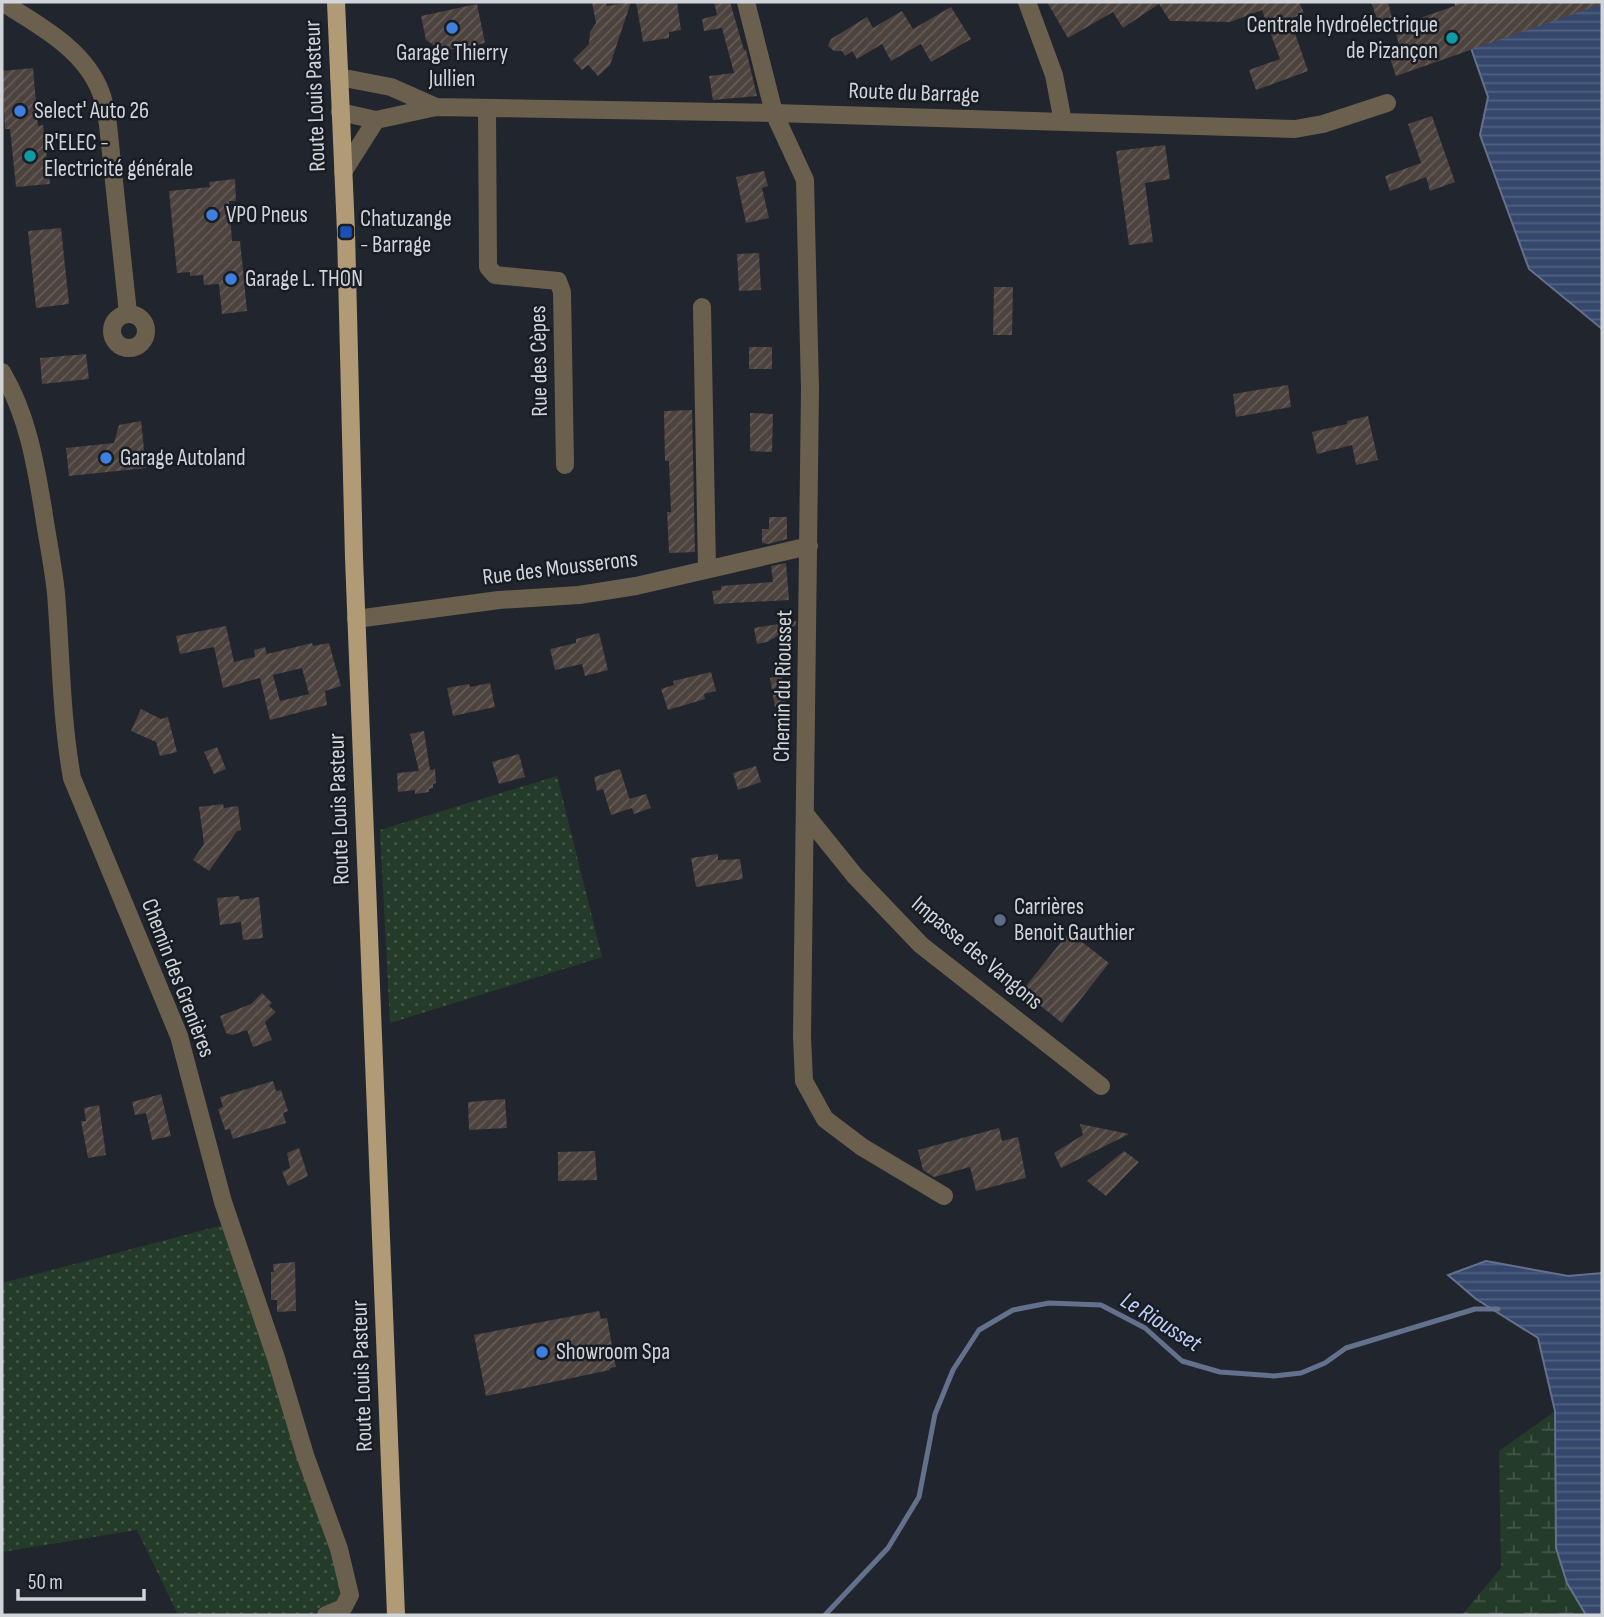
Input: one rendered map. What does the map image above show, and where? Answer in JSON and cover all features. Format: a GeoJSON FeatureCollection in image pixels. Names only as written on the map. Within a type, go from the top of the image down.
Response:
{"type":"FeatureCollection","features":[{"type":"Feature","properties":{"kind":"main road","name":"Route Louis Pasteur"},"geometry":{"type":"LineString","coordinates":[[336,2],[356,620],[396,1615]]}},
{"type":"Feature","properties":{"kind":"street"},"geometry":{"type":"LineString","coordinates":[[2,2],[46,30],[78,57],[95,79],[102,94],[108,125],[128,313]]}},
{"type":"Feature","properties":{"kind":"street","name":"Chemin du Riousset"},"geometry":{"type":"LineString","coordinates":[[746,2],[774,113],[805,180],[810,389],[802,1037],[804,1081],[825,1119],[862,1147],[944,1196]]}},
{"type":"Feature","properties":{"kind":"street"},"geometry":{"type":"LineString","coordinates":[[1027,2],[1054,75],[1063,122]]}},
{"type":"Feature","properties":{"kind":"street","name":"Route du Barrage"},"geometry":{"type":"LineString","coordinates":[[339,78],[391,87],[436,107]]}},
{"type":"Feature","properties":{"kind":"street","name":"Route du Barrage"},"geometry":{"type":"LineString","coordinates":[[340,112],[376,120],[436,107],[774,113],[1295,129],[1324,124],[1387,103]]}},
{"type":"Feature","properties":{"kind":"street","name":"Rue des Cèpes"},"geometry":{"type":"LineString","coordinates":[[487,108],[488,267],[495,275],[558,281],[562,292],[565,465]]}},
{"type":"Feature","properties":{"kind":"street"},"geometry":{"type":"LineString","coordinates":[[343,172],[376,120]]}},
{"type":"Feature","properties":{"kind":"street"},"geometry":{"type":"LineString","coordinates":[[702,307],[707,568]]}},
{"type":"Feature","properties":{"kind":"street","name":"Chemin des Grenières"},"geometry":{"type":"LineString","coordinates":[[2,372],[24,420],[36,467],[55,589],[64,690],[64,735],[72,778],[179,1036],[223,1202],[276,1358],[305,1455],[339,1549],[350,1595],[344,1608],[326,1615]]}},
{"type":"Feature","properties":{"kind":"street","name":"Rue des Mousserons"},"geometry":{"type":"LineString","coordinates":[[356,620],[499,600],[579,595],[636,586],[809,546]]}},
{"type":"Feature","properties":{"kind":"street","name":"Impasse des Vangons"},"geometry":{"type":"LineString","coordinates":[[806,814],[855,876],[921,945],[1101,1086]]}},
{"type":"Feature","properties":{"kind":"green space"},"geometry":{"type":"Polygon","coordinates":[[[557,776],[602,957],[390,1023],[380,830],[557,776]]]}},
{"type":"Feature","properties":{"kind":"green space"},"geometry":{"type":"Polygon","coordinates":[[[227,1224],[339,1575],[341,1599],[310,1615],[178,1615],[137,1530],[2,1552],[2,1283],[227,1224]]]}},
{"type":"Feature","properties":{"kind":"green space"},"geometry":{"type":"Polygon","coordinates":[[[1555,1411],[1556,1548],[1567,1583],[1586,1615],[1462,1615],[1501,1568],[1499,1451],[1555,1411]]]}},
{"type":"Feature","properties":{"kind":"water"},"geometry":{"type":"Polygon","coordinates":[[[1455,2],[1602,2],[1602,329],[1529,269],[1480,135],[1488,97],[1455,2]]]}},
{"type":"Feature","properties":{"kind":"water"},"geometry":{"type":"Polygon","coordinates":[[[1486,1261],[1568,1276],[1602,1273],[1602,1615],[1586,1615],[1567,1583],[1556,1548],[1555,1411],[1538,1338],[1476,1299],[1448,1275],[1486,1261]]]}},
{"type":"Feature","properties":{"kind":"building"},"geometry":{"type":"Polygon","coordinates":[[[592,2],[606,2],[607,6],[631,2],[610,65],[598,76],[588,65],[582,70],[573,60],[589,44],[590,32],[596,23],[592,2]]]}},
{"type":"Feature","properties":{"kind":"building"},"geometry":{"type":"Polygon","coordinates":[[[636,2],[677,2],[681,30],[669,32],[669,38],[643,42],[636,2]]]}},
{"type":"Feature","properties":{"kind":"building"},"geometry":{"type":"Polygon","coordinates":[[[714,2],[730,2],[746,50],[757,96],[713,100],[709,76],[734,73],[722,28],[704,31],[702,19],[717,15],[714,2]]]}},
{"type":"Feature","properties":{"kind":"building"},"geometry":{"type":"Polygon","coordinates":[[[1047,2],[1299,2],[1304,13],[1290,19],[1308,71],[1256,90],[1249,70],[1280,59],[1262,10],[1230,22],[1170,21],[1159,4],[1123,28],[1113,12],[1068,38],[1047,2]]]}},
{"type":"Feature","properties":{"kind":"building"},"geometry":{"type":"Polygon","coordinates":[[[1371,2],[1388,2],[1393,22],[1380,27],[1371,2]]]}},
{"type":"Feature","properties":{"kind":"building","name":"Centrale hydroélectrique de Pizançon"},"geometry":{"type":"Polygon","coordinates":[[[1466,2],[1602,4],[1396,76],[1388,52],[1400,48],[1394,27],[1466,2]]]}},
{"type":"Feature","properties":{"kind":"building","name":"Garage Thierry Jullien"},"geometry":{"type":"Polygon","coordinates":[[[477,4],[485,43],[443,51],[426,40],[421,16],[477,4]]]}},
{"type":"Feature","properties":{"kind":"building"},"geometry":{"type":"Polygon","coordinates":[[[951,7],[971,39],[931,62],[921,44],[891,61],[882,44],[857,59],[852,51],[845,56],[842,51],[834,51],[828,46],[831,39],[867,17],[873,28],[902,11],[913,29],[951,7]]]}},
{"type":"Feature","properties":{"kind":"building"},"geometry":{"type":"Polygon","coordinates":[[[33,68],[38,126],[43,125],[50,184],[16,187],[10,129],[5,129],[2,71],[33,68]]]}},
{"type":"Feature","properties":{"kind":"building"},"geometry":{"type":"Polygon","coordinates":[[[1432,116],[1455,182],[1430,191],[1426,177],[1390,191],[1385,176],[1421,163],[1408,124],[1432,116]]]}},
{"type":"Feature","properties":{"kind":"building"},"geometry":{"type":"Polygon","coordinates":[[[1165,145],[1170,179],[1145,183],[1153,242],[1129,245],[1116,151],[1165,145]]]}},
{"type":"Feature","properties":{"kind":"building"},"geometry":{"type":"Polygon","coordinates":[[[764,171],[768,186],[762,188],[769,218],[746,223],[736,177],[764,171]]]}},
{"type":"Feature","properties":{"kind":"building"},"geometry":{"type":"Polygon","coordinates":[[[235,179],[236,201],[229,201],[232,241],[240,241],[247,311],[222,314],[219,284],[204,285],[203,275],[177,273],[169,191],[210,187],[209,182],[235,179]]]}},
{"type":"Feature","properties":{"kind":"building"},"geometry":{"type":"Polygon","coordinates":[[[61,228],[69,304],[36,308],[28,231],[61,228]]]}},
{"type":"Feature","properties":{"kind":"building"},"geometry":{"type":"Polygon","coordinates":[[[759,253],[761,290],[739,291],[737,254],[759,253]]]}},
{"type":"Feature","properties":{"kind":"building"},"geometry":{"type":"Polygon","coordinates":[[[994,287],[1013,287],[1012,335],[993,335],[994,287]]]}},
{"type":"Feature","properties":{"kind":"building"},"geometry":{"type":"Polygon","coordinates":[[[749,347],[772,347],[772,369],[749,369],[749,347]]]}},
{"type":"Feature","properties":{"kind":"building"},"geometry":{"type":"Polygon","coordinates":[[[86,354],[89,379],[42,384],[40,358],[86,354]]]}},
{"type":"Feature","properties":{"kind":"building"},"geometry":{"type":"Polygon","coordinates":[[[1288,385],[1291,407],[1236,417],[1233,394],[1288,385]]]}},
{"type":"Feature","properties":{"kind":"building"},"geometry":{"type":"Polygon","coordinates":[[[692,410],[695,552],[669,553],[667,512],[671,512],[669,461],[665,461],[664,411],[692,410]]]}},
{"type":"Feature","properties":{"kind":"building"},"geometry":{"type":"Polygon","coordinates":[[[750,413],[773,414],[772,452],[750,451],[750,413]]]}},
{"type":"Feature","properties":{"kind":"building"},"geometry":{"type":"Polygon","coordinates":[[[1368,416],[1378,460],[1356,465],[1352,445],[1317,454],[1312,432],[1368,416]]]}},
{"type":"Feature","properties":{"kind":"building","name":"Garage Autoland"},"geometry":{"type":"Polygon","coordinates":[[[141,421],[146,468],[69,476],[66,448],[114,443],[119,425],[141,421]]]}},
{"type":"Feature","properties":{"kind":"building"},"geometry":{"type":"Polygon","coordinates":[[[769,517],[787,517],[787,539],[762,543],[762,529],[769,529],[769,517]]]}},
{"type":"Feature","properties":{"kind":"building"},"geometry":{"type":"Polygon","coordinates":[[[786,563],[789,600],[714,604],[712,591],[721,590],[721,586],[773,582],[771,566],[786,563]]]}},
{"type":"Feature","properties":{"kind":"building"},"geometry":{"type":"Polygon","coordinates":[[[796,621],[796,625],[767,642],[757,644],[754,628],[796,621]]]}},
{"type":"Feature","properties":{"kind":"building"},"geometry":{"type":"Polygon","coordinates":[[[226,626],[234,662],[255,657],[254,650],[265,647],[267,654],[312,643],[313,646],[329,643],[341,686],[325,691],[327,705],[270,720],[260,678],[223,688],[214,647],[180,654],[176,636],[226,626]],[[302,668],[273,675],[280,701],[309,694],[302,668]]]}},
{"type":"Feature","properties":{"kind":"building"},"geometry":{"type":"Polygon","coordinates":[[[599,633],[608,670],[585,676],[582,664],[555,670],[550,649],[576,643],[576,639],[599,633]]]}},
{"type":"Feature","properties":{"kind":"building"},"geometry":{"type":"Polygon","coordinates":[[[711,672],[716,691],[704,694],[705,699],[668,710],[661,689],[674,685],[673,681],[711,672]]]}},
{"type":"Feature","properties":{"kind":"building"},"geometry":{"type":"Polygon","coordinates":[[[780,676],[786,683],[787,699],[784,704],[775,707],[770,678],[780,676]]]}},
{"type":"Feature","properties":{"kind":"building"},"geometry":{"type":"Polygon","coordinates":[[[490,683],[495,707],[453,716],[447,688],[490,683]]]}},
{"type":"Feature","properties":{"kind":"building"},"geometry":{"type":"Polygon","coordinates":[[[141,709],[161,719],[168,717],[177,752],[160,756],[156,742],[131,731],[141,709]]]}},
{"type":"Feature","properties":{"kind":"building"},"geometry":{"type":"Polygon","coordinates":[[[424,731],[430,770],[435,769],[436,783],[429,792],[398,792],[397,773],[419,771],[410,734],[424,731]]]}},
{"type":"Feature","properties":{"kind":"building"},"geometry":{"type":"Polygon","coordinates":[[[217,747],[226,769],[214,774],[204,752],[217,747]]]}},
{"type":"Feature","properties":{"kind":"building"},"geometry":{"type":"Polygon","coordinates":[[[519,754],[525,777],[499,784],[492,762],[519,754]]]}},
{"type":"Feature","properties":{"kind":"building"},"geometry":{"type":"Polygon","coordinates":[[[756,766],[761,782],[738,790],[733,773],[756,766]]]}},
{"type":"Feature","properties":{"kind":"building"},"geometry":{"type":"Polygon","coordinates":[[[620,769],[629,799],[646,794],[651,808],[634,814],[632,808],[611,815],[603,789],[597,791],[594,777],[620,769]]]}},
{"type":"Feature","properties":{"kind":"building"},"geometry":{"type":"Polygon","coordinates":[[[223,804],[224,808],[238,806],[241,830],[237,831],[209,871],[193,860],[204,844],[199,807],[223,804]]]}},
{"type":"Feature","properties":{"kind":"building"},"geometry":{"type":"Polygon","coordinates":[[[718,854],[718,860],[740,859],[743,879],[696,887],[691,858],[718,854]]]}},
{"type":"Feature","properties":{"kind":"building"},"geometry":{"type":"Polygon","coordinates":[[[239,896],[240,900],[259,897],[263,938],[243,940],[241,922],[220,925],[217,898],[239,896]]]}},
{"type":"Feature","properties":{"kind":"building"},"geometry":{"type":"Polygon","coordinates":[[[1069,932],[1109,963],[1062,1023],[1022,991],[1069,932]]]}},
{"type":"Feature","properties":{"kind":"building"},"geometry":{"type":"Polygon","coordinates":[[[262,993],[272,1003],[269,1006],[276,1012],[265,1022],[272,1040],[253,1047],[247,1030],[232,1035],[226,1033],[220,1016],[251,1004],[262,993]]]}},
{"type":"Feature","properties":{"kind":"building"},"geometry":{"type":"Polygon","coordinates":[[[273,1081],[276,1091],[281,1090],[288,1111],[283,1113],[286,1123],[233,1139],[230,1129],[225,1130],[218,1109],[223,1107],[220,1097],[273,1081]]]}},
{"type":"Feature","properties":{"kind":"building"},"geometry":{"type":"Polygon","coordinates":[[[161,1094],[171,1136],[152,1140],[146,1113],[135,1115],[132,1102],[161,1094]]]}},
{"type":"Feature","properties":{"kind":"building"},"geometry":{"type":"Polygon","coordinates":[[[505,1099],[507,1128],[469,1130],[468,1102],[505,1099]]]}},
{"type":"Feature","properties":{"kind":"building"},"geometry":{"type":"Polygon","coordinates":[[[99,1105],[106,1155],[88,1158],[81,1121],[86,1121],[84,1108],[99,1105]]]}},
{"type":"Feature","properties":{"kind":"building"},"geometry":{"type":"Polygon","coordinates":[[[1080,1124],[1129,1134],[1061,1168],[1054,1153],[1083,1135],[1080,1124]]]}},
{"type":"Feature","properties":{"kind":"building"},"geometry":{"type":"Polygon","coordinates":[[[999,1128],[1002,1141],[1018,1137],[1026,1178],[976,1191],[970,1167],[934,1177],[923,1170],[918,1150],[999,1128]]]}},
{"type":"Feature","properties":{"kind":"building"},"geometry":{"type":"Polygon","coordinates":[[[299,1148],[308,1176],[288,1186],[282,1172],[290,1168],[287,1153],[299,1148]]]}},
{"type":"Feature","properties":{"kind":"building"},"geometry":{"type":"Polygon","coordinates":[[[595,1151],[597,1180],[558,1181],[558,1152],[595,1151]]]}},
{"type":"Feature","properties":{"kind":"building"},"geometry":{"type":"Polygon","coordinates":[[[1124,1151],[1139,1162],[1106,1196],[1087,1181],[1124,1151]]]}},
{"type":"Feature","properties":{"kind":"building"},"geometry":{"type":"Polygon","coordinates":[[[295,1262],[296,1311],[277,1312],[277,1300],[271,1300],[273,1264],[295,1262]]]}},
{"type":"Feature","properties":{"kind":"building","name":"Showroom Spa"},"geometry":{"type":"Polygon","coordinates":[[[599,1311],[601,1319],[607,1318],[616,1367],[486,1396],[474,1335],[599,1311]]]}},
{"type":"Feature","properties":{"kind":"waterway","name":"Le Riousset"},"geometry":{"type":"LineString","coordinates":[[825,1615],[888,1548],[919,1497],[935,1414],[953,1370],[979,1330],[1013,1310],[1049,1303],[1101,1305],[1145,1328],[1182,1361],[1220,1372],[1274,1376],[1301,1373],[1325,1363],[1346,1348],[1475,1309],[1498,1309]]}},
{"type":"Feature","properties":{"kind":"place","name":"Garage Thierry Jullien"},"geometry":{"type":"Point","coordinates":[452,28]}},
{"type":"Feature","properties":{"kind":"place","name":"Centrale hydroélectrique de Pizançon"},"geometry":{"type":"Point","coordinates":[1452,38]}},
{"type":"Feature","properties":{"kind":"place","name":"Select' Auto 26"},"geometry":{"type":"Point","coordinates":[20,111]}},
{"type":"Feature","properties":{"kind":"place","name":"R'ELEC - Electricité générale"},"geometry":{"type":"Point","coordinates":[30,156]}},
{"type":"Feature","properties":{"kind":"place","name":"VPO Pneus"},"geometry":{"type":"Point","coordinates":[212,215]}},
{"type":"Feature","properties":{"kind":"place","name":"Chatuzange - Barrage"},"geometry":{"type":"Point","coordinates":[346,232]}},
{"type":"Feature","properties":{"kind":"place","name":"Garage L. THON"},"geometry":{"type":"Point","coordinates":[231,279]}},
{"type":"Feature","properties":{"kind":"place","name":"Garage Autoland"},"geometry":{"type":"Point","coordinates":[106,458]}},
{"type":"Feature","properties":{"kind":"place","name":"Carrières Benoit Gauthier"},"geometry":{"type":"Point","coordinates":[1000,920]}},
{"type":"Feature","properties":{"kind":"place","name":"Showroom Spa"},"geometry":{"type":"Point","coordinates":[542,1352]}}]}
